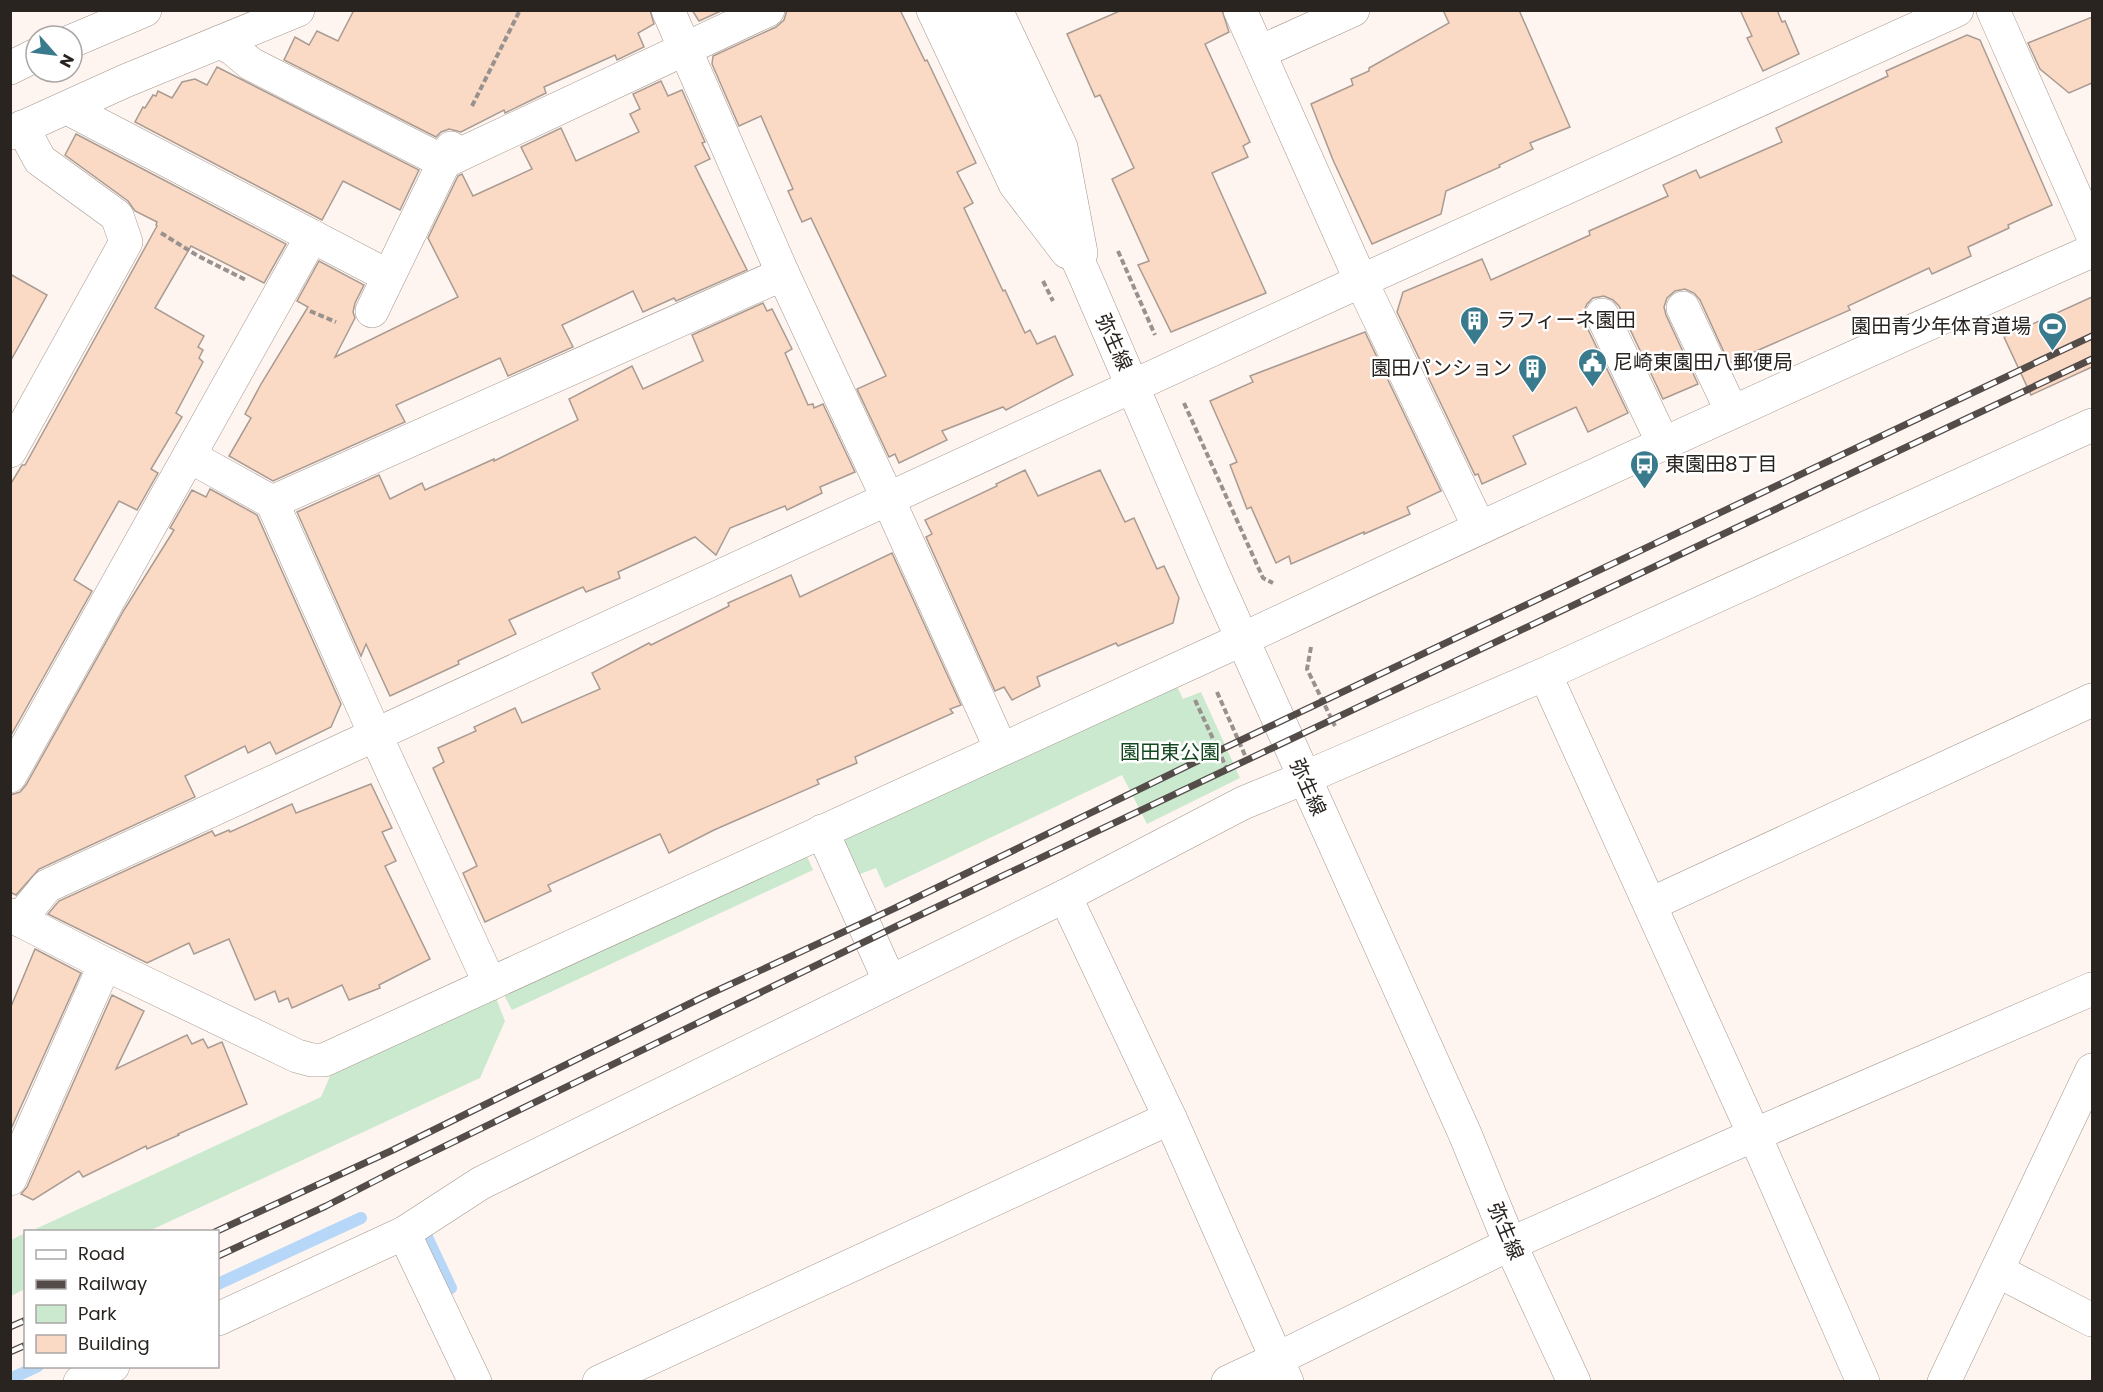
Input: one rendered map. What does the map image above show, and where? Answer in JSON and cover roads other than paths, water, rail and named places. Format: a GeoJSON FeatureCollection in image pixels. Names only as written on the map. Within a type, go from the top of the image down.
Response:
{"type":"FeatureCollection","features":[{"type":"Feature","properties":{"kind":"street"},"geometry":{"type":"LineString","coordinates":[[84,36],[145,10]]}},
{"type":"Feature","properties":{"kind":"street"},"geometry":{"type":"LineString","coordinates":[[10,451],[126,242],[117,216],[40,159],[16,130],[298,10]]}},
{"type":"Feature","properties":{"kind":"street"},"geometry":{"type":"LineString","coordinates":[[668,10],[783,274],[1001,749]]}},
{"type":"Feature","properties":{"kind":"street"},"geometry":{"type":"LineString","coordinates":[[372,311],[448,155],[768,10]]}},
{"type":"Feature","properties":{"kind":"street"},"geometry":{"type":"LineString","coordinates":[[933,10],[1015,184],[1085,276]]}},
{"type":"Feature","properties":{"kind":"street","name":"弥生線"},"geometry":{"type":"LineString","coordinates":[[964,10],[1085,276],[1304,778],[1465,1134],[1510,1244],[1574,1382]]}},
{"type":"Feature","properties":{"kind":"street"},"geometry":{"type":"LineString","coordinates":[[996,10],[1061,147],[1085,276]]}},
{"type":"Feature","properties":{"kind":"street"},"geometry":{"type":"LineString","coordinates":[[1240,10],[1361,281],[1479,527]]}},
{"type":"Feature","properties":{"kind":"street"},"geometry":{"type":"LineString","coordinates":[[1260,52],[1353,10]]}},
{"type":"Feature","properties":{"kind":"street"},"geometry":{"type":"LineString","coordinates":[[1957,10],[1361,281],[47,886],[15,917],[105,964],[297,1056],[324,1060],[1243,639],[1479,527],[2092,251]]}},
{"type":"Feature","properties":{"kind":"street"},"geometry":{"type":"LineString","coordinates":[[1993,10],[2092,234]]}},
{"type":"Feature","properties":{"kind":"street"},"geometry":{"type":"LineString","coordinates":[[220,42],[233,49],[251,64],[448,155]]}},
{"type":"Feature","properties":{"kind":"street"},"geometry":{"type":"LineString","coordinates":[[10,68],[24,61]]}},
{"type":"Feature","properties":{"kind":"street"},"geometry":{"type":"LineString","coordinates":[[67,108],[388,276]]}},
{"type":"Feature","properties":{"kind":"street"},"geometry":{"type":"LineString","coordinates":[[10,776],[312,236]]}},
{"type":"Feature","properties":{"kind":"street"},"geometry":{"type":"LineString","coordinates":[[272,502],[783,274]]}},
{"type":"Feature","properties":{"kind":"street"},"geometry":{"type":"LineString","coordinates":[[1683,308],[1731,412]]}},
{"type":"Feature","properties":{"kind":"street"},"geometry":{"type":"LineString","coordinates":[[1602,315],[1663,443]]}},
{"type":"Feature","properties":{"kind":"street"},"geometry":{"type":"LineString","coordinates":[[219,1319],[404,1233],[481,1183],[1065,896],[1243,803],[1545,674],[2092,425]]}},
{"type":"Feature","properties":{"kind":"street"},"geometry":{"type":"LineString","coordinates":[[189,456],[272,502],[490,984]]}},
{"type":"Feature","properties":{"kind":"street"},"geometry":{"type":"LineString","coordinates":[[1545,674],[1651,904],[1863,1382]]}},
{"type":"Feature","properties":{"kind":"street"},"geometry":{"type":"LineString","coordinates":[[1651,904],[2092,700]]}},
{"type":"Feature","properties":{"kind":"street"},"geometry":{"type":"LineString","coordinates":[[822,831],[890,982]]}},
{"type":"Feature","properties":{"kind":"street"},"geometry":{"type":"LineString","coordinates":[[1065,896],[1170,1118],[1282,1370]]}},
{"type":"Feature","properties":{"kind":"street"},"geometry":{"type":"LineString","coordinates":[[10,1179],[105,964]]}},
{"type":"Feature","properties":{"kind":"street"},"geometry":{"type":"LineString","coordinates":[[1228,1382],[1282,1370],[1510,1244],[1754,1135],[2092,990]]}},
{"type":"Feature","properties":{"kind":"street"},"geometry":{"type":"LineString","coordinates":[[1944,1382],[2092,1070]]}},
{"type":"Feature","properties":{"kind":"street"},"geometry":{"type":"LineString","coordinates":[[599,1382],[1170,1118]]}},
{"type":"Feature","properties":{"kind":"street"},"geometry":{"type":"LineString","coordinates":[[404,1233],[475,1382]]}},
{"type":"Feature","properties":{"kind":"street"},"geometry":{"type":"LineString","coordinates":[[1998,1271],[2092,1320]]}},
{"type":"Feature","properties":{"kind":"street"},"geometry":{"type":"LineString","coordinates":[[80,1382],[109,1368]]}},
{"type":"Feature","properties":{"kind":"waterway"},"geometry":{"type":"LineString","coordinates":[[219,1284],[361,1218]]}},
{"type":"Feature","properties":{"kind":"waterway"},"geometry":{"type":"LineString","coordinates":[[427,1237],[451,1288]]}},
{"type":"Feature","properties":{"kind":"waterway"},"geometry":{"type":"LineString","coordinates":[[10,1379],[34,1368]]}},
{"type":"Feature","properties":{"kind":"railway"},"geometry":{"type":"LineString","coordinates":[[219,1230],[393,1150],[703,997],[893,909],[1214,753],[2092,336]]}},
{"type":"Feature","properties":{"kind":"railway"},"geometry":{"type":"LineString","coordinates":[[219,1256],[326,1206],[897,926],[2092,359]]}},
{"type":"Feature","properties":{"kind":"railway"},"geometry":{"type":"LineString","coordinates":[[10,1327],[24,1321]]}},
{"type":"Feature","properties":{"kind":"railway"},"geometry":{"type":"LineString","coordinates":[[10,1352],[24,1346]]}},
{"type":"Feature","properties":{"kind":"place","name":"ラフィーネ園田"},"geometry":{"type":"Point","coordinates":[1475,346]}},
{"type":"Feature","properties":{"kind":"place","name":"園田青少年体育道場"},"geometry":{"type":"Point","coordinates":[2052,352]}},
{"type":"Feature","properties":{"kind":"place","name":"尼崎東園田八郵便局"},"geometry":{"type":"Point","coordinates":[1592,388]}},
{"type":"Feature","properties":{"kind":"place","name":"園田パンション"},"geometry":{"type":"Point","coordinates":[1533,394]}},
{"type":"Feature","properties":{"kind":"place","name":"東園田8丁目"},"geometry":{"type":"Point","coordinates":[1644,490]}},
{"type":"Feature","properties":{"kind":"park label","name":"園田東公園"},"geometry":{"type":"Point","coordinates":[1170,752]}}]}
